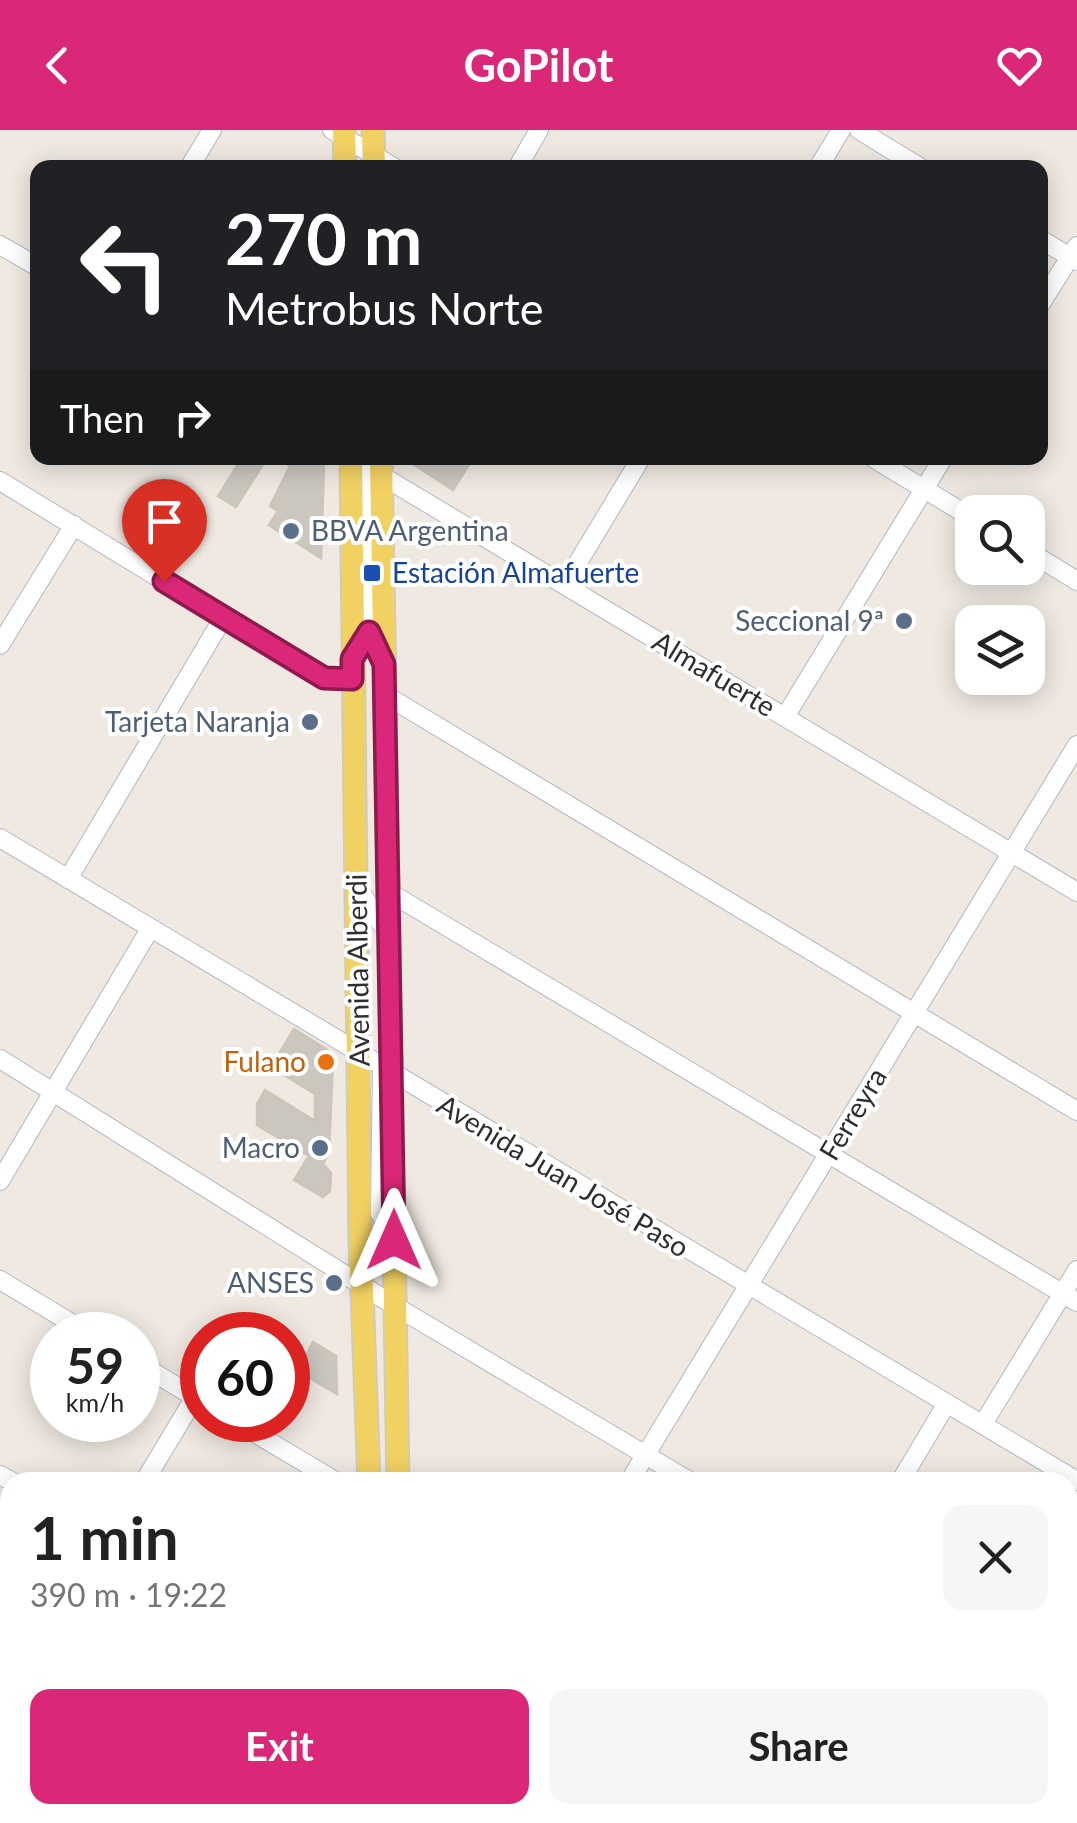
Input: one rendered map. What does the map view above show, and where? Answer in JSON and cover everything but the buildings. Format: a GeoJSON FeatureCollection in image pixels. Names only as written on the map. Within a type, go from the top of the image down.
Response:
{"type":"FeatureCollection","features":[{"type":"Feature","properties":{"kind":"main road"},"geometry":{"type":"LineString","coordinates":[[373,130],[374,160]]}},
{"type":"Feature","properties":{"kind":"main road"},"geometry":{"type":"LineString","coordinates":[[340,132],[344,160]]}},
{"type":"Feature","properties":{"kind":"main road","name":"Avenida Alberdi"},"geometry":{"type":"LineString","coordinates":[[368,465],[387,696],[387,1072],[398,1472]]}},
{"type":"Feature","properties":{"kind":"main road","name":"Avenida Alberdi"},"geometry":{"type":"LineString","coordinates":[[368,465],[352,669],[360,1238],[369,1472]]}},
{"type":"Feature","properties":{"kind":"street"},"geometry":{"type":"LineString","coordinates":[[194,160],[212,130]]}},
{"type":"Feature","properties":{"kind":"street"},"geometry":{"type":"LineString","coordinates":[[522,160],[539,130]]}},
{"type":"Feature","properties":{"kind":"street"},"geometry":{"type":"LineString","coordinates":[[823,160],[841,130]]}},
{"type":"Feature","properties":{"kind":"street"},"geometry":{"type":"LineString","coordinates":[[859,130],[909,160]]}},
{"type":"Feature","properties":{"kind":"street"},"geometry":{"type":"LineString","coordinates":[[340,132],[373,160]]}},
{"type":"Feature","properties":{"kind":"street"},"geometry":{"type":"LineString","coordinates":[[1048,243],[1075,255],[1048,293]]}},
{"type":"Feature","properties":{"kind":"street"},"geometry":{"type":"LineString","coordinates":[[0,244],[30,262]]}},
{"type":"Feature","properties":{"kind":"street"},"geometry":{"type":"LineString","coordinates":[[368,465],[369,632],[384,664]]}},
{"type":"Feature","properties":{"kind":"street","name":"Almafuerte"},"geometry":{"type":"LineString","coordinates":[[373,465],[1077,892]]}},
{"type":"Feature","properties":{"kind":"street"},"geometry":{"type":"LineString","coordinates":[[565,584],[637,465]]}},
{"type":"Feature","properties":{"kind":"street"},"geometry":{"type":"LineString","coordinates":[[885,465],[955,508]]}},
{"type":"Feature","properties":{"kind":"street"},"geometry":{"type":"LineString","coordinates":[[785,717],[938,465]]}},
{"type":"Feature","properties":{"kind":"street"},"geometry":{"type":"LineString","coordinates":[[0,481],[324,678],[352,669],[369,632]]}},
{"type":"Feature","properties":{"kind":"street"},"geometry":{"type":"LineString","coordinates":[[0,645],[74,525]]}},
{"type":"Feature","properties":{"kind":"street"},"geometry":{"type":"LineString","coordinates":[[1045,561],[1077,581]]}},
{"type":"Feature","properties":{"kind":"street"},"geometry":{"type":"LineString","coordinates":[[68,879],[224,618]]}},
{"type":"Feature","properties":{"kind":"street"},"geometry":{"type":"LineString","coordinates":[[387,696],[1077,1111]]}},
{"type":"Feature","properties":{"kind":"street","name":"Ferreyra"},"geometry":{"type":"LineString","coordinates":[[636,1472],[1077,745]]}},
{"type":"Feature","properties":{"kind":"street","name":"Avenida Juan José Paso"},"geometry":{"type":"LineString","coordinates":[[0,838],[359,1056],[1062,1472]]}},
{"type":"Feature","properties":{"kind":"street"},"geometry":{"type":"LineString","coordinates":[[356,886],[380,924]]}},
{"type":"Feature","properties":{"kind":"street"},"geometry":{"type":"LineString","coordinates":[[394,1240],[380,1213],[387,1072],[380,924],[387,891],[1070,1298]]}},
{"type":"Feature","properties":{"kind":"street"},"geometry":{"type":"LineString","coordinates":[[0,1181],[150,929]]}},
{"type":"Feature","properties":{"kind":"street"},"geometry":{"type":"LineString","coordinates":[[0,1058],[395,1306],[674,1472]]}},
{"type":"Feature","properties":{"kind":"street"},"geometry":{"type":"LineString","coordinates":[[360,1238],[380,1213]]}},
{"type":"Feature","properties":{"kind":"street"},"geometry":{"type":"LineString","coordinates":[[984,1424],[1070,1298],[1077,1270]]}},
{"type":"Feature","properties":{"kind":"street"},"geometry":{"type":"LineString","coordinates":[[0,1280],[53,1312]]}},
{"type":"Feature","properties":{"kind":"street"},"geometry":{"type":"LineString","coordinates":[[906,1472],[947,1403]]}},
{"type":"Feature","properties":{"kind":"street"},"geometry":{"type":"LineString","coordinates":[[151,1472],[180,1427]]}},
{"type":"Feature","properties":{"kind":"street"},"geometry":{"type":"LineString","coordinates":[[269,1442],[320,1472]]}},
{"type":"Feature","properties":{"kind":"place","name":"BBVA Argentina"},"geometry":{"type":"Point","coordinates":[291,531]}},
{"type":"Feature","properties":{"kind":"place","name":"Estación Almafuerte"},"geometry":{"type":"Point","coordinates":[372,573]}},
{"type":"Feature","properties":{"kind":"place","name":"Seccional 9ª"},"geometry":{"type":"Point","coordinates":[904,621]}},
{"type":"Feature","properties":{"kind":"place","name":"Tarjeta Naranja"},"geometry":{"type":"Point","coordinates":[310,722]}},
{"type":"Feature","properties":{"kind":"place","name":"Fulano"},"geometry":{"type":"Point","coordinates":[326,1062]}},
{"type":"Feature","properties":{"kind":"place","name":"Macro"},"geometry":{"type":"Point","coordinates":[320,1148]}},
{"type":"Feature","properties":{"kind":"place","name":"ANSES"},"geometry":{"type":"Point","coordinates":[334,1283]}},
{"type":"Feature","properties":{"kind":"route"},"geometry":{"type":"LineString","coordinates":[[164,581],[324,678],[352,679],[352,659],[369,632],[384,664],[394,1240]]}}]}
